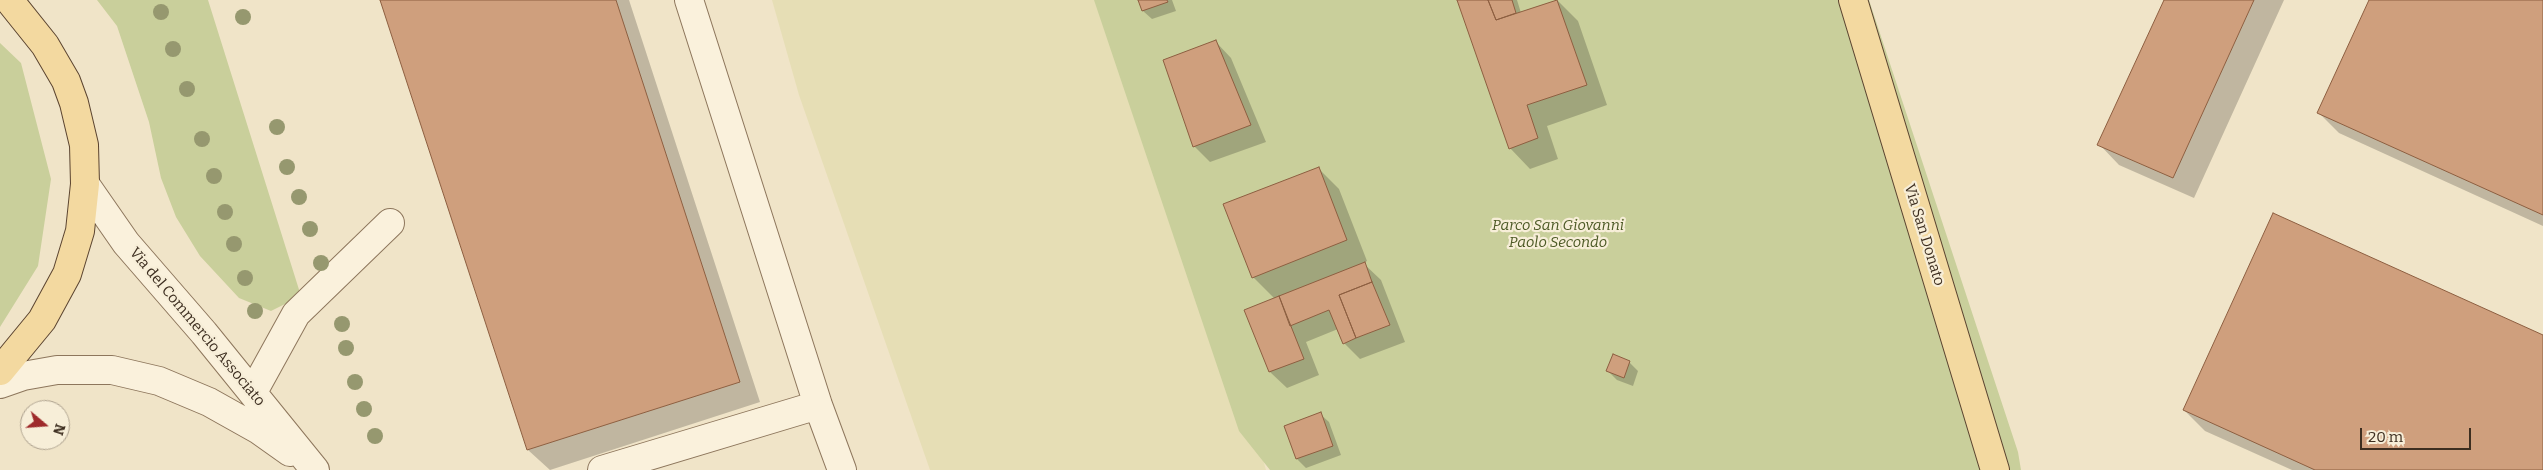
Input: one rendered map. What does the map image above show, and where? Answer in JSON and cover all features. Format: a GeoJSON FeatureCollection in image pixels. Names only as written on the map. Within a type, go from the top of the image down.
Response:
{"type":"FeatureCollection","features":[{"type":"Feature","properties":{"kind":"main road"},"geometry":{"type":"LineString","coordinates":[[0,371],[42,320],[67,274],[80,231],[85,184],[84,145],[74,103],[66,81],[45,45],[9,0]]}},
{"type":"Feature","properties":{"kind":"main road","name":"Via San Donato"},"geometry":{"type":"LineString","coordinates":[[1853,0],[1995,470]]}},
{"type":"Feature","properties":{"kind":"street"},"geometry":{"type":"LineString","coordinates":[[689,0],[818,405],[842,470]]}},
{"type":"Feature","properties":{"kind":"street","name":"Via del Commercio Associato"},"geometry":{"type":"LineString","coordinates":[[85,184],[126,243],[253,392],[314,469]]}},
{"type":"Feature","properties":{"kind":"street"},"geometry":{"type":"LineString","coordinates":[[253,392],[296,314],[390,223]]}},
{"type":"Feature","properties":{"kind":"street","name":"Via del Commercio Associato"},"geometry":{"type":"LineString","coordinates":[[0,384],[23,376],[57,370],[112,370],[159,381],[210,402],[259,430],[314,469]]}},
{"type":"Feature","properties":{"kind":"street"},"geometry":{"type":"LineString","coordinates":[[602,470],[818,405]]}},
{"type":"Feature","properties":{"kind":"shaded area"},"geometry":{"type":"Polygon","coordinates":[[[772,0],[1133,0],[1266,470],[930,470],[799,95],[772,0]]]}},
{"type":"Feature","properties":{"kind":"green space"},"geometry":{"type":"Polygon","coordinates":[[[97,0],[208,0],[301,296],[271,311],[239,298],[200,256],[176,217],[161,178],[149,122],[117,26],[97,0]]]}},
{"type":"Feature","properties":{"kind":"green space","name":"Parco San Giovanni Paolo Secondo"},"geometry":{"type":"Polygon","coordinates":[[[1094,0],[1869,0],[2018,452],[2021,470],[1270,470],[1239,431],[1094,0]]]}},
{"type":"Feature","properties":{"kind":"green space"},"geometry":{"type":"Polygon","coordinates":[[[0,43],[21,63],[51,179],[38,266],[0,327],[0,43]]]}},
{"type":"Feature","properties":{"kind":"building"},"geometry":{"type":"Polygon","coordinates":[[[380,0],[616,0],[740,382],[527,450],[380,0]]]}},
{"type":"Feature","properties":{"kind":"building"},"geometry":{"type":"Polygon","coordinates":[[[1138,0],[1167,0],[1168,2],[1142,11],[1138,0]]]}},
{"type":"Feature","properties":{"kind":"building"},"geometry":{"type":"Polygon","coordinates":[[[1457,0],[1488,0],[1496,20],[1557,0],[1587,85],[1527,105],[1538,138],[1509,149],[1457,0]]]}},
{"type":"Feature","properties":{"kind":"building"},"geometry":{"type":"Polygon","coordinates":[[[1488,0],[1512,0],[1516,13],[1496,20],[1488,0]]]}},
{"type":"Feature","properties":{"kind":"building"},"geometry":{"type":"Polygon","coordinates":[[[2164,0],[2254,0],[2173,178],[2097,145],[2164,0]]]}},
{"type":"Feature","properties":{"kind":"building"},"geometry":{"type":"Polygon","coordinates":[[[2369,0],[2543,0],[2543,215],[2317,113],[2369,0]]]}},
{"type":"Feature","properties":{"kind":"building"},"geometry":{"type":"Polygon","coordinates":[[[1216,40],[1251,125],[1193,147],[1163,60],[1216,40]]]}},
{"type":"Feature","properties":{"kind":"building"},"geometry":{"type":"Polygon","coordinates":[[[1319,167],[1347,240],[1252,278],[1223,204],[1319,167]]]}},
{"type":"Feature","properties":{"kind":"building"},"geometry":{"type":"Polygon","coordinates":[[[2273,213],[2543,335],[2543,470],[2315,470],[2183,410],[2273,213]]]}},
{"type":"Feature","properties":{"kind":"building"},"geometry":{"type":"Polygon","coordinates":[[[1365,262],[1372,282],[1339,295],[1356,338],[1343,344],[1329,310],[1290,326],[1279,296],[1365,262]]]}},
{"type":"Feature","properties":{"kind":"building"},"geometry":{"type":"Polygon","coordinates":[[[1372,282],[1390,325],[1356,338],[1339,295],[1372,282]]]}},
{"type":"Feature","properties":{"kind":"building"},"geometry":{"type":"Polygon","coordinates":[[[1279,296],[1304,359],[1269,372],[1244,310],[1279,296]]]}},
{"type":"Feature","properties":{"kind":"building"},"geometry":{"type":"Polygon","coordinates":[[[1613,354],[1630,361],[1624,378],[1606,371],[1613,354]]]}},
{"type":"Feature","properties":{"kind":"building"},"geometry":{"type":"Polygon","coordinates":[[[1321,412],[1333,446],[1296,459],[1284,426],[1321,412]]]}}]}
